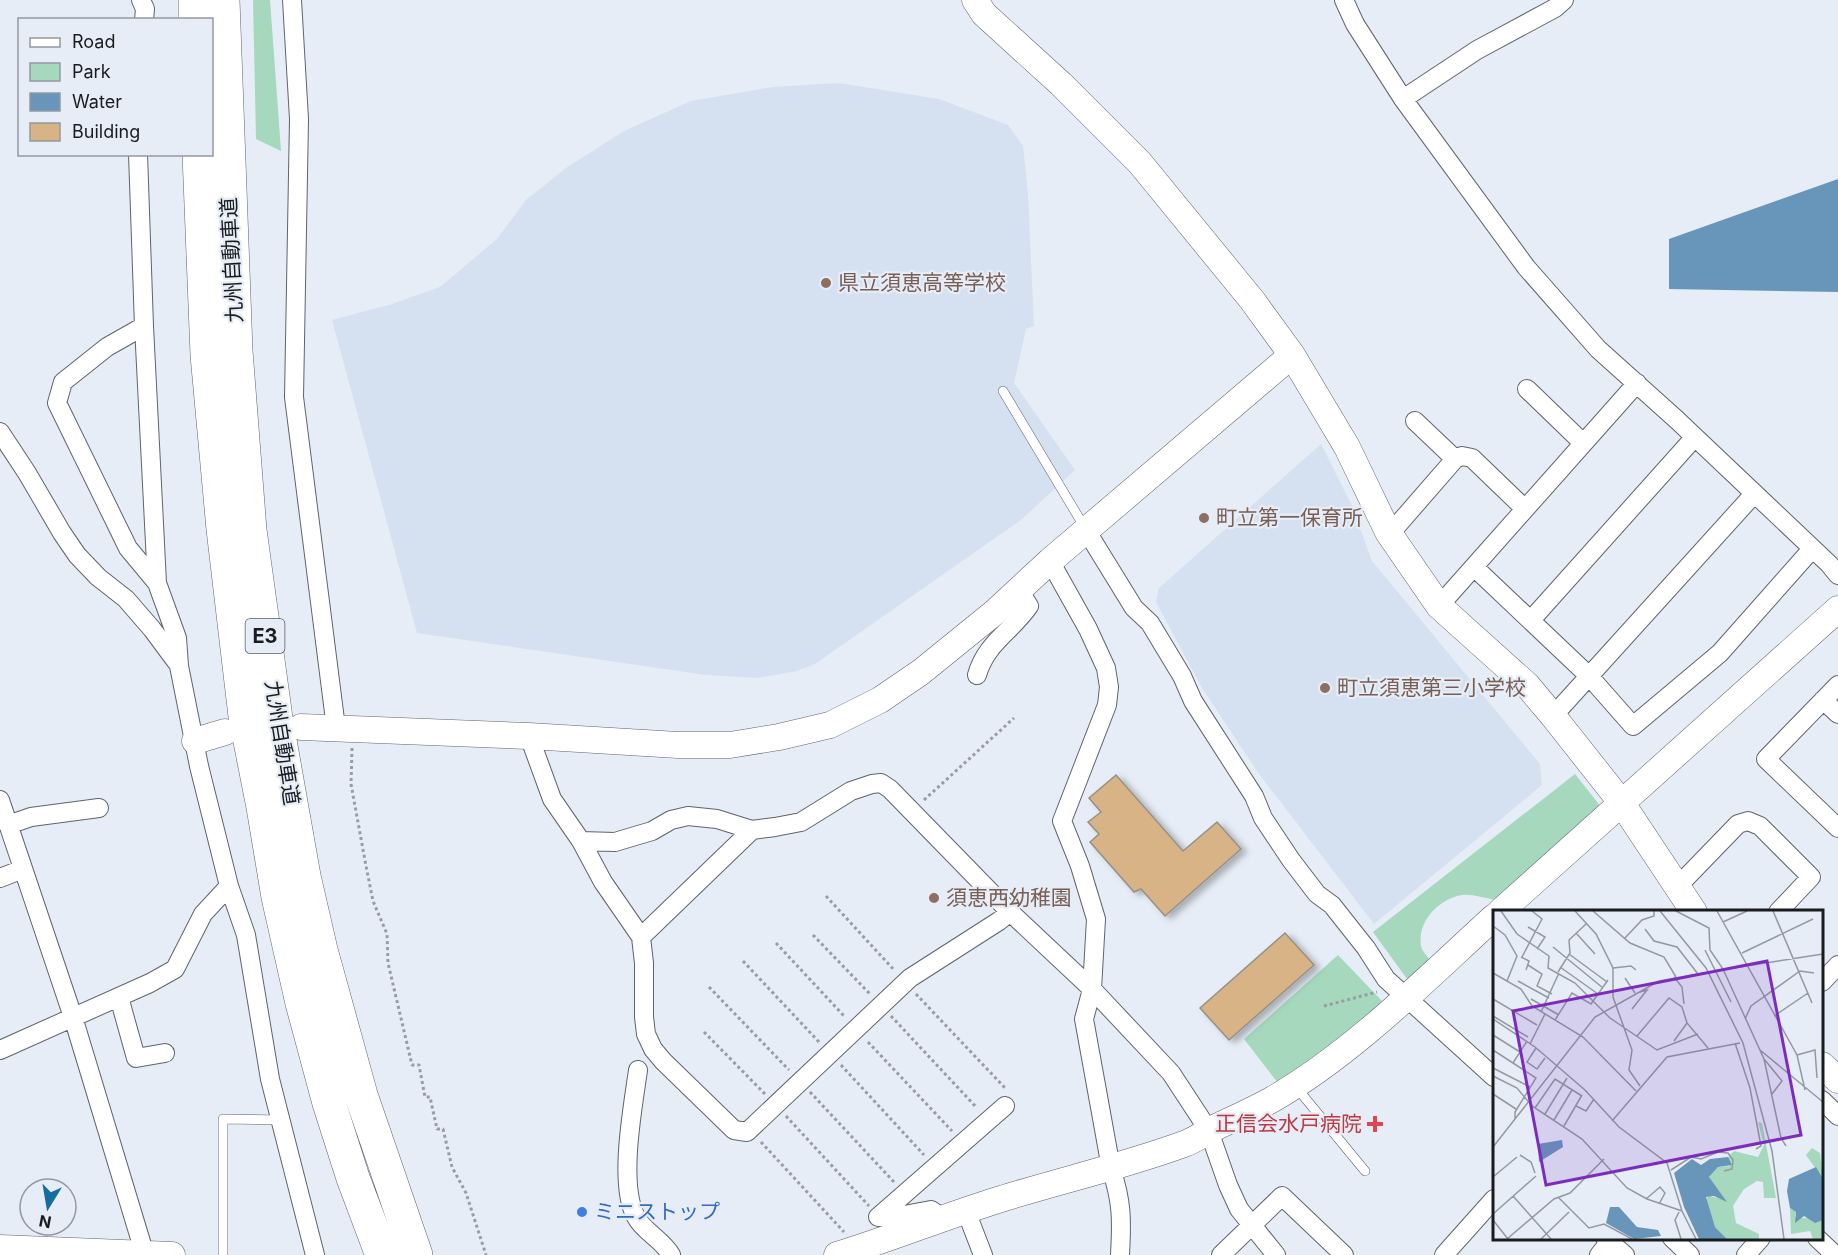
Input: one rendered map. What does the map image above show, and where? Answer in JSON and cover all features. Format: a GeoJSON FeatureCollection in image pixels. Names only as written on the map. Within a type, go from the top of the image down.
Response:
{"type":"FeatureCollection","features":[{"type":"Feature","properties":{"kind":"highway"},"geometry":{"type":"LineString","coordinates":[[195,0],[195,18]]}},
{"type":"Feature","properties":{"kind":"highway","name":"九州自動車道"},"geometry":{"type":"LineString","coordinates":[[222,0],[235,340],[250,530],[276,718],[304,876],[321,950],[361,1095],[416,1255]]}},
{"type":"Feature","properties":{"kind":"highway","name":"九州自動車道"},"geometry":{"type":"LineString","coordinates":[[199,156],[207,356],[244,716],[263,807],[278,897],[302,1003],[329,1103],[381,1255]]}},
{"type":"Feature","properties":{"kind":"highway"},"geometry":{"type":"LineString","coordinates":[[321,950],[383,1138],[434,1255]]}},
{"type":"Feature","properties":{"kind":"highway"},"geometry":{"type":"LineString","coordinates":[[302,1003],[334,1160],[363,1255]]}},
{"type":"Feature","properties":{"kind":"street"},"geometry":{"type":"LineString","coordinates":[[141,0],[145,9],[144,18]]}},
{"type":"Feature","properties":{"kind":"street"},"geometry":{"type":"LineString","coordinates":[[292,0],[300,119],[294,397],[344,728]]}},
{"type":"Feature","properties":{"kind":"street"},"geometry":{"type":"LineString","coordinates":[[975,0],[984,14],[1061,84],[1140,163],[1252,300],[1292,355],[1347,447],[1388,532],[1439,606],[1527,685],[1553,716],[1621,802],[1693,910]]}},
{"type":"Feature","properties":{"kind":"street"},"geometry":{"type":"LineString","coordinates":[[1344,0],[1355,24],[1403,99],[1526,267],[1598,349],[1638,383],[1834,570]]}},
{"type":"Feature","properties":{"kind":"street"},"geometry":{"type":"LineString","coordinates":[[1403,99],[1477,50],[1555,8],[1564,0]]}},
{"type":"Feature","properties":{"kind":"street"},"geometry":{"type":"LineString","coordinates":[[138,156],[157,583],[177,638],[179,666],[195,741],[229,886],[246,935],[279,1120],[315,1255]]}},
{"type":"Feature","properties":{"kind":"street"},"geometry":{"type":"LineString","coordinates":[[144,326],[107,347],[63,382],[57,403],[128,548],[157,583]]}},
{"type":"Feature","properties":{"kind":"street"},"geometry":{"type":"LineString","coordinates":[[301,727],[529,736],[678,745],[730,745],[830,725],[880,700],[921,672],[1292,355]]}},
{"type":"Feature","properties":{"kind":"street"},"geometry":{"type":"LineString","coordinates":[[1439,606],[1638,383]]}},
{"type":"Feature","properties":{"kind":"street"},"geometry":{"type":"LineString","coordinates":[[1527,389],[1583,443]]}},
{"type":"Feature","properties":{"kind":"street"},"geometry":{"type":"LineString","coordinates":[[1415,421],[1455,459]]}},
{"type":"Feature","properties":{"kind":"street"},"geometry":{"type":"LineString","coordinates":[[0,432],[77,555],[98,577],[126,598],[179,666]]}},
{"type":"Feature","properties":{"kind":"street"},"geometry":{"type":"LineString","coordinates":[[1531,620],[1695,438]]}},
{"type":"Feature","properties":{"kind":"street"},"geometry":{"type":"LineString","coordinates":[[1388,532],[1395,528],[1455,459],[1462,456],[1472,458],[1525,508]]}},
{"type":"Feature","properties":{"kind":"street"},"geometry":{"type":"LineString","coordinates":[[1553,716],[1754,494]]}},
{"type":"Feature","properties":{"kind":"street"},"geometry":{"type":"LineString","coordinates":[[1086,530],[1134,608],[1149,623],[1182,676],[1193,701],[1254,796],[1263,818],[1291,860],[1317,894],[1332,905],[1386,979],[1493,1076]]}},
{"type":"Feature","properties":{"kind":"street"},"geometry":{"type":"LineString","coordinates":[[1474,567],[1589,676],[1633,726],[1720,653],[1812,549]]}},
{"type":"Feature","properties":{"kind":"street"},"geometry":{"type":"LineString","coordinates":[[1050,561],[1088,629],[1106,668],[1109,687],[1107,705],[1062,821],[1080,866],[1096,919],[1092,989],[1084,1019],[1111,1168],[1122,1215],[1120,1255]]}},
{"type":"Feature","properties":{"kind":"street"},"geometry":{"type":"LineString","coordinates":[[977,675],[982,659],[992,646],[1019,621],[1029,606],[1019,590]]}},
{"type":"Feature","properties":{"kind":"street"},"geometry":{"type":"LineString","coordinates":[[1502,910],[1838,609]]}},
{"type":"Feature","properties":{"kind":"street"},"geometry":{"type":"LineString","coordinates":[[1838,685],[1766,759],[1838,828]]}},
{"type":"Feature","properties":{"kind":"street"},"geometry":{"type":"LineString","coordinates":[[1823,700],[1838,714]]}},
{"type":"Feature","properties":{"kind":"street"},"geometry":{"type":"LineString","coordinates":[[195,741],[225,732]]}},
{"type":"Feature","properties":{"kind":"street"},"geometry":{"type":"LineString","coordinates":[[529,736],[552,799],[581,841],[603,882],[641,937],[644,963],[644,1017],[646,1034],[653,1049],[734,1130],[747,1132],[905,982],[1010,912]]}},
{"type":"Feature","properties":{"kind":"street"},"geometry":{"type":"LineString","coordinates":[[581,841],[615,842],[652,831],[671,820],[688,816],[717,819],[752,830],[801,822],[851,791],[872,783],[881,783],[890,789],[1010,912],[1092,989],[1171,1073],[1209,1131],[1239,1209],[1251,1227],[1276,1255]]}},
{"type":"Feature","properties":{"kind":"street"},"geometry":{"type":"LineString","coordinates":[[0,800],[73,1017],[145,1255]]}},
{"type":"Feature","properties":{"kind":"street"},"geometry":{"type":"LineString","coordinates":[[9,825],[31,817],[99,808]]}},
{"type":"Feature","properties":{"kind":"street"},"geometry":{"type":"LineString","coordinates":[[1677,887],[1738,824],[1748,821],[1760,826],[1811,877],[1780,910]]}},
{"type":"Feature","properties":{"kind":"street"},"geometry":{"type":"LineString","coordinates":[[641,937],[752,830]]}},
{"type":"Feature","properties":{"kind":"street"},"geometry":{"type":"LineString","coordinates":[[0,878],[23,868]]}},
{"type":"Feature","properties":{"kind":"street"},"geometry":{"type":"LineString","coordinates":[[0,1050],[119,997],[175,969],[202,914],[229,886]]}},
{"type":"Feature","properties":{"kind":"street"},"geometry":{"type":"LineString","coordinates":[[842,1245],[955,1215],[1187,1143],[1274,1098],[1343,1050],[1406,997],[1493,918]]}},
{"type":"Feature","properties":{"kind":"street"},"geometry":{"type":"LineString","coordinates":[[1823,980],[1838,966]]}},
{"type":"Feature","properties":{"kind":"street"},"geometry":{"type":"LineString","coordinates":[[119,997],[136,1058],[165,1053]]}},
{"type":"Feature","properties":{"kind":"street"},"geometry":{"type":"LineString","coordinates":[[1823,1067],[1838,1080]]}},
{"type":"Feature","properties":{"kind":"street"},"geometry":{"type":"LineString","coordinates":[[638,1070],[627,1167],[630,1196],[636,1218],[670,1255]]}},
{"type":"Feature","properties":{"kind":"street"},"geometry":{"type":"LineString","coordinates":[[878,1216],[989,1120],[1008,1100]]}},
{"type":"Feature","properties":{"kind":"street"},"geometry":{"type":"LineString","coordinates":[[1823,1102],[1838,1116]]}},
{"type":"Feature","properties":{"kind":"street"},"geometry":{"type":"LineString","coordinates":[[1221,1255],[1282,1196],[1344,1255]]}},
{"type":"Feature","properties":{"kind":"street"},"geometry":{"type":"LineString","coordinates":[[1444,1255],[1493,1200]]}},
{"type":"Feature","properties":{"kind":"street"},"geometry":{"type":"LineString","coordinates":[[878,1216],[893,1217],[931,1210],[955,1215],[983,1255]]}},
{"type":"Feature","properties":{"kind":"street"},"geometry":{"type":"LineString","coordinates":[[1673,1240],[1690,1255]]}},
{"type":"Feature","properties":{"kind":"street"},"geometry":{"type":"LineString","coordinates":[[1746,1255],[1760,1240]]}},
{"type":"Feature","properties":{"kind":"street"},"geometry":{"type":"LineString","coordinates":[[1818,1240],[1835,1255]]}},
{"type":"Feature","properties":{"kind":"street"},"geometry":{"type":"LineString","coordinates":[[1607,1244],[1625,1255]]}},
{"type":"Feature","properties":{"kind":"street"},"geometry":{"type":"LineString","coordinates":[[0,1248],[172,1255]]}},
{"type":"Feature","properties":{"kind":"lane"},"geometry":{"type":"LineString","coordinates":[[1003,391],[1086,530]]}},
{"type":"Feature","properties":{"kind":"lane"},"geometry":{"type":"LineString","coordinates":[[1294,1085],[1365,1172]]}},
{"type":"Feature","properties":{"kind":"lane"},"geometry":{"type":"LineString","coordinates":[[223,1255],[223,1119],[279,1120]]}},
{"type":"Feature","properties":{"kind":"path"},"geometry":{"type":"LineString","coordinates":[[911,812],[1014,717]]}},
{"type":"Feature","properties":{"kind":"path"},"geometry":{"type":"LineString","coordinates":[[344,728],[353,796],[373,901],[387,934],[388,963],[412,1065],[419,1065],[425,1097],[430,1097],[437,1129],[443,1129],[452,1167],[466,1193],[486,1255]]}},
{"type":"Feature","properties":{"kind":"path"},"geometry":{"type":"LineString","coordinates":[[826,896],[1008,1100]]}},
{"type":"Feature","properties":{"kind":"path"},"geometry":{"type":"LineString","coordinates":[[813,935],[989,1120]]}},
{"type":"Feature","properties":{"kind":"path"},"geometry":{"type":"LineString","coordinates":[[776,944],[963,1143]]}},
{"type":"Feature","properties":{"kind":"path"},"geometry":{"type":"LineString","coordinates":[[743,961],[935,1168]]}},
{"type":"Feature","properties":{"kind":"path"},"geometry":{"type":"LineString","coordinates":[[709,987],[905,1194]]}},
{"type":"Feature","properties":{"kind":"path"},"geometry":{"type":"LineString","coordinates":[[1324,1006],[1379,992]]}},
{"type":"Feature","properties":{"kind":"path"},"geometry":{"type":"LineString","coordinates":[[704,1032],[776,1105],[878,1216]]}},
{"type":"Feature","properties":{"kind":"path"},"geometry":{"type":"LineString","coordinates":[[750,1129],[842,1245]]}},
{"type":"Feature","properties":{"kind":"shaded area"},"geometry":{"type":"Polygon","coordinates":[[[839,83],[939,99],[1008,125],[1023,146],[1028,194],[1034,326],[1026,329],[1014,383],[1075,470],[1021,520],[815,664],[797,671],[757,678],[706,675],[417,633],[332,320],[392,304],[440,287],[497,239],[526,200],[566,168],[624,131],[691,101],[772,87],[839,83]]]}},
{"type":"Feature","properties":{"kind":"shaded area"},"geometry":{"type":"Polygon","coordinates":[[[1321,444],[1352,506],[1372,561],[1540,764],[1542,785],[1374,924],[1259,774],[1202,688],[1156,602],[1159,588],[1321,444]]]}},
{"type":"Feature","properties":{"kind":"green space"},"geometry":{"type":"Polygon","coordinates":[[[253,0],[270,0],[281,151],[256,139],[253,0]]]}},
{"type":"Feature","properties":{"kind":"green space"},"geometry":{"type":"Polygon","coordinates":[[[1575,774],[1601,807],[1495,900],[1462,895],[1453,897],[1438,906],[1422,928],[1422,948],[1431,962],[1410,983],[1373,932],[1575,774]]]}},
{"type":"Feature","properties":{"kind":"green space"},"geometry":{"type":"Polygon","coordinates":[[[1338,955],[1382,1001],[1332,1046],[1278,1083],[1244,1039],[1338,955]]]}},
{"type":"Feature","properties":{"kind":"water"},"geometry":{"type":"Polygon","coordinates":[[[1838,179],[1838,292],[1669,289],[1669,239],[1838,179]]]}},
{"type":"Feature","properties":{"kind":"building"},"geometry":{"type":"Polygon","coordinates":[[[1116,775],[1183,851],[1217,822],[1241,849],[1165,916],[1141,889],[1134,892],[1090,842],[1099,834],[1088,822],[1101,812],[1089,798],[1116,775]]]}},
{"type":"Feature","properties":{"kind":"building"},"geometry":{"type":"Polygon","coordinates":[[[1285,933],[1314,965],[1229,1040],[1200,1008],[1285,933]]]}},
{"type":"Feature","properties":{"kind":"place","name":"県立須恵高等学校"},"geometry":{"type":"Point","coordinates":[826,283]}},
{"type":"Feature","properties":{"kind":"place","name":"町立第一保育所"},"geometry":{"type":"Point","coordinates":[1204,518]}},
{"type":"Feature","properties":{"kind":"place","name":"町立須恵第三小学校"},"geometry":{"type":"Point","coordinates":[1325,688]}},
{"type":"Feature","properties":{"kind":"place","name":"須恵西幼稚園"},"geometry":{"type":"Point","coordinates":[934,898]}},
{"type":"Feature","properties":{"kind":"place","name":"正信会水戸病院"},"geometry":{"type":"Point","coordinates":[1375,1124]}},
{"type":"Feature","properties":{"kind":"place","name":"ミニストップ"},"geometry":{"type":"Point","coordinates":[582,1212]}}]}
